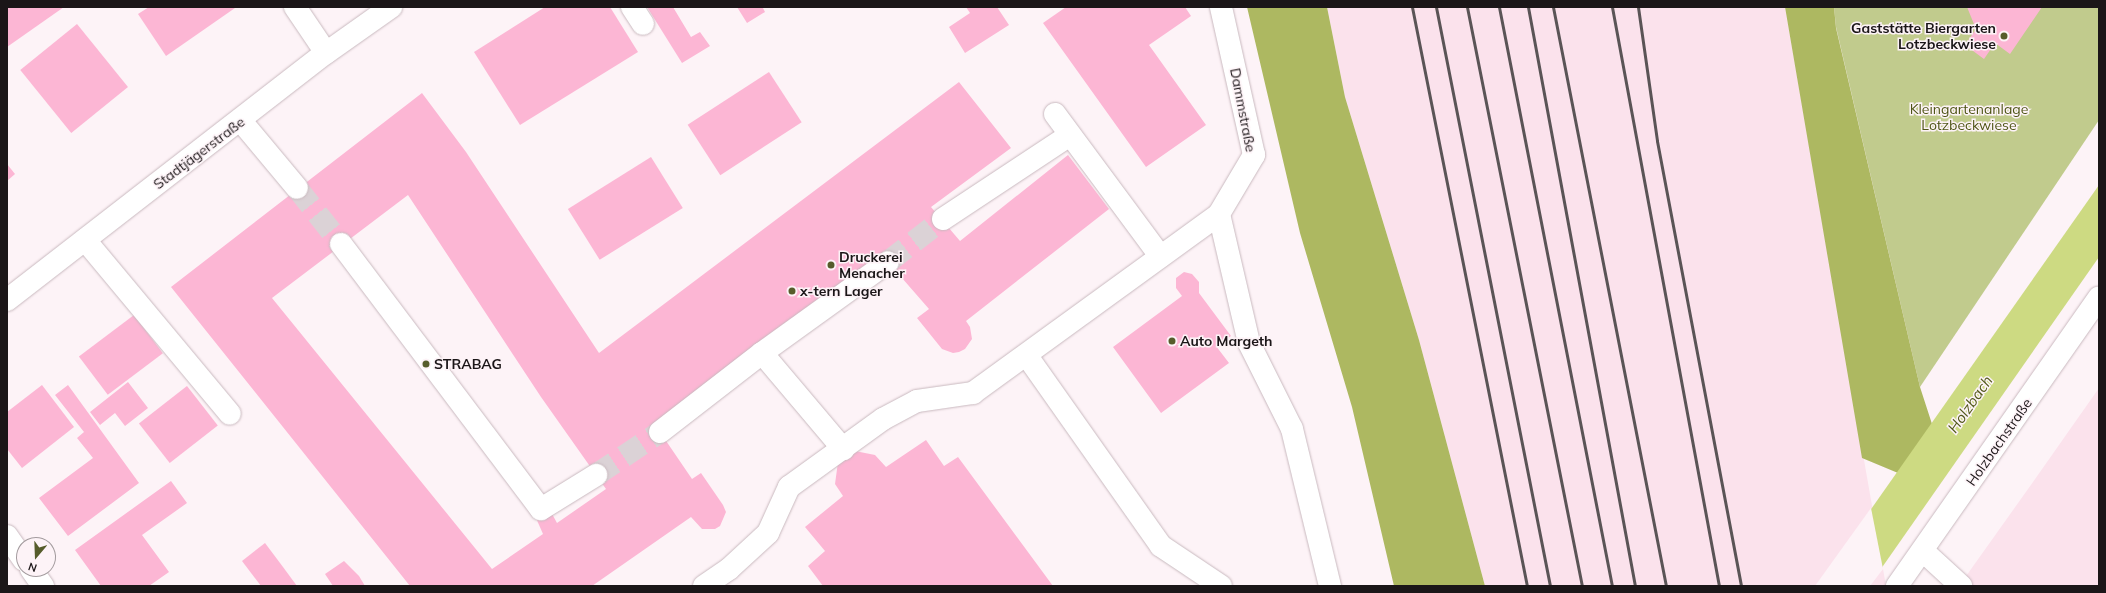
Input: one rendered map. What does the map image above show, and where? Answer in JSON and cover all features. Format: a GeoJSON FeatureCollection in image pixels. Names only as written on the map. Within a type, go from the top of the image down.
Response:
{"type":"FeatureCollection","features":[{"type":"Feature","properties":{"kind":"street"},"geometry":{"type":"LineString","coordinates":[[295,7],[326,53]]}},
{"type":"Feature","properties":{"kind":"street","name":"Stadtjägerstraße"},"geometry":{"type":"LineString","coordinates":[[7,300],[241,121],[326,53],[391,7]]}},
{"type":"Feature","properties":{"kind":"street","name":"Dammstraße"},"geometry":{"type":"LineString","coordinates":[[704,586],[729,569],[768,533],[790,487],[883,419],[917,401],[973,393],[1027,356],[1186,236],[1219,214],[1254,155],[1221,7]]}},
{"type":"Feature","properties":{"kind":"street"},"geometry":{"type":"LineString","coordinates":[[1055,114],[1160,256]]}},
{"type":"Feature","properties":{"kind":"street"},"geometry":{"type":"LineString","coordinates":[[241,121],[297,188]]}},
{"type":"Feature","properties":{"kind":"street"},"geometry":{"type":"LineString","coordinates":[[943,218],[1070,135]]}},
{"type":"Feature","properties":{"kind":"street"},"geometry":{"type":"LineString","coordinates":[[1219,214],[1249,343],[1292,429],[1330,586]]}},
{"type":"Feature","properties":{"kind":"street"},"geometry":{"type":"LineString","coordinates":[[85,240],[230,414]]}},
{"type":"Feature","properties":{"kind":"street"},"geometry":{"type":"LineString","coordinates":[[341,244],[541,509],[596,474]]}},
{"type":"Feature","properties":{"kind":"street"},"geometry":{"type":"LineString","coordinates":[[660,432],[762,353],[888,262]]}},
{"type":"Feature","properties":{"kind":"street","name":"Holzbachstraße"},"geometry":{"type":"LineString","coordinates":[[1897,586],[2099,298]]}},
{"type":"Feature","properties":{"kind":"street"},"geometry":{"type":"LineString","coordinates":[[762,353],[844,449]]}},
{"type":"Feature","properties":{"kind":"street"},"geometry":{"type":"LineString","coordinates":[[1027,356],[1161,546],[1221,586]]}},
{"type":"Feature","properties":{"kind":"street"},"geometry":{"type":"LineString","coordinates":[[7,536],[16,549]]}},
{"type":"Feature","properties":{"kind":"street"},"geometry":{"type":"LineString","coordinates":[[1923,551],[1961,586]]}},
{"type":"Feature","properties":{"kind":"street"},"geometry":{"type":"LineString","coordinates":[[37,577],[43,586]]}},
{"type":"Feature","properties":{"kind":"shaded area"},"geometry":{"type":"Polygon","coordinates":[[[1247,7],[1327,7],[1345,97],[1419,340],[1485,586],[1394,586],[1352,407],[1300,233],[1247,7]]]}},
{"type":"Feature","properties":{"kind":"shaded area"},"geometry":{"type":"Polygon","coordinates":[[[1327,7],[1785,7],[1886,586],[1485,586],[1419,340],[1345,97],[1327,7]]]}},
{"type":"Feature","properties":{"kind":"shaded area"},"geometry":{"type":"Polygon","coordinates":[[[1785,7],[1834,7],[1836,28],[1920,387],[1932,424],[1898,473],[1862,458],[1785,7]]]}},
{"type":"Feature","properties":{"kind":"shaded area"},"geometry":{"type":"Polygon","coordinates":[[[2099,388],[2099,586],[1959,586],[2033,482],[2099,388]]]}},
{"type":"Feature","properties":{"kind":"green space","name":"Kleingartenanlage Lotzbeckwiese"},"geometry":{"type":"Polygon","coordinates":[[[1834,7],[2099,7],[2099,120],[1920,387],[1836,27],[1834,7]]]}},
{"type":"Feature","properties":{"kind":"water","name":"Holzbach"},"geometry":{"type":"Polygon","coordinates":[[[2099,185],[2099,257],[1883,566],[1868,586],[1817,586],[2099,185]]]}},
{"type":"Feature","properties":{"kind":"pier"},"geometry":{"type":"Polygon","coordinates":[[[1871,508],[1883,569],[1870,586],[1815,586],[1871,508]]]}},
{"type":"Feature","properties":{"kind":"building"},"geometry":{"type":"Polygon","coordinates":[[[7,7],[64,7],[7,47],[7,7]]]}},
{"type":"Feature","properties":{"kind":"building"},"geometry":{"type":"Polygon","coordinates":[[[149,7],[235,8],[166,56],[138,14],[149,7]]]}},
{"type":"Feature","properties":{"kind":"building"},"geometry":{"type":"Polygon","coordinates":[[[545,7],[610,7],[638,52],[520,125],[474,52],[545,7]]]}},
{"type":"Feature","properties":{"kind":"building"},"geometry":{"type":"Polygon","coordinates":[[[647,7],[673,7],[691,37],[700,32],[710,46],[682,63],[647,7]]]}},
{"type":"Feature","properties":{"kind":"building"},"geometry":{"type":"Polygon","coordinates":[[[737,7],[765,7],[763,8],[765,12],[747,23],[737,7]]]}},
{"type":"Feature","properties":{"kind":"building"},"geometry":{"type":"Polygon","coordinates":[[[966,7],[997,7],[1009,25],[965,53],[949,27],[970,13],[966,7]]]}},
{"type":"Feature","properties":{"kind":"building"},"geometry":{"type":"Polygon","coordinates":[[[1066,7],[1185,7],[1191,16],[1149,45],[1206,125],[1146,167],[1043,23],[1066,7]]]}},
{"type":"Feature","properties":{"kind":"building","name":"Gaststätte Biergarten Lotzbeckwiese"},"geometry":{"type":"Polygon","coordinates":[[[1967,7],[2042,7],[2010,54],[1995,43],[1984,59],[1965,45],[1976,29],[1967,7]]]}},
{"type":"Feature","properties":{"kind":"building"},"geometry":{"type":"Polygon","coordinates":[[[77,24],[128,87],[71,133],[20,70],[77,24]]]}},
{"type":"Feature","properties":{"kind":"building"},"geometry":{"type":"Polygon","coordinates":[[[769,72],[802,122],[720,175],[688,125],[769,72]]]}},
{"type":"Feature","properties":{"kind":"building"},"geometry":{"type":"Polygon","coordinates":[[[959,82],[1011,148],[931,207],[960,241],[1068,155],[1109,209],[966,321],[970,327],[972,339],[965,349],[959,352],[953,353],[942,349],[917,318],[929,309],[888,262],[660,432],[692,479],[701,473],[723,505],[726,512],[720,526],[715,529],[702,529],[691,517],[592,586],[410,586],[171,287],[422,93],[466,152],[599,353],[959,82]],[[408,195],[272,298],[492,569],[543,534],[536,518],[551,512],[557,523],[606,489],[541,397],[408,195]]]}},
{"type":"Feature","properties":{"kind":"building"},"geometry":{"type":"Polygon","coordinates":[[[651,157],[683,208],[600,260],[568,209],[651,157]]]}},
{"type":"Feature","properties":{"kind":"building"},"geometry":{"type":"Polygon","coordinates":[[[7,164],[15,174],[7,181],[7,164]]]}},
{"type":"Feature","properties":{"kind":"building","name":"Auto Margeth"},"geometry":{"type":"Polygon","coordinates":[[[1184,272],[1192,274],[1199,282],[1199,293],[1231,336],[1216,346],[1229,363],[1161,413],[1113,347],[1182,296],[1176,288],[1176,278],[1184,272]]]}},
{"type":"Feature","properties":{"kind":"building"},"geometry":{"type":"Polygon","coordinates":[[[134,315],[163,353],[108,395],[79,357],[134,315]]]}},
{"type":"Feature","properties":{"kind":"building"},"geometry":{"type":"Polygon","coordinates":[[[128,382],[148,408],[125,426],[115,413],[100,425],[90,412],[128,382]]]}},
{"type":"Feature","properties":{"kind":"building"},"geometry":{"type":"Polygon","coordinates":[[[42,385],[74,427],[22,468],[7,449],[7,412],[42,385]]]}},
{"type":"Feature","properties":{"kind":"building"},"geometry":{"type":"Polygon","coordinates":[[[68,385],[139,483],[68,536],[39,498],[93,458],[77,438],[84,432],[55,395],[68,385]]]}},
{"type":"Feature","properties":{"kind":"building"},"geometry":{"type":"Polygon","coordinates":[[[187,386],[218,425],[170,463],[139,424],[187,386]]]}},
{"type":"Feature","properties":{"kind":"building"},"geometry":{"type":"Polygon","coordinates":[[[926,440],[944,466],[958,457],[1053,586],[823,586],[808,566],[825,551],[805,527],[843,496],[835,484],[838,462],[855,451],[875,455],[886,467],[926,440]]]}},
{"type":"Feature","properties":{"kind":"building"},"geometry":{"type":"Polygon","coordinates":[[[171,481],[187,503],[142,535],[169,572],[149,586],[101,586],[75,550],[171,481]]]}},
{"type":"Feature","properties":{"kind":"building"},"geometry":{"type":"Polygon","coordinates":[[[265,543],[297,586],[261,586],[242,561],[265,543]]]}},
{"type":"Feature","properties":{"kind":"building"},"geometry":{"type":"Polygon","coordinates":[[[344,561],[359,576],[365,586],[333,586],[325,574],[344,561]]]}},
{"type":"Feature","properties":{"kind":"tunnel"},"geometry":{"type":"LineString","coordinates":[[297,188],[341,244]]}},
{"type":"Feature","properties":{"kind":"tunnel"},"geometry":{"type":"LineString","coordinates":[[888,262],[943,219]]}},
{"type":"Feature","properties":{"kind":"tunnel"},"geometry":{"type":"LineString","coordinates":[[596,475],[660,432]]}},
{"type":"Feature","properties":{"kind":"railway"},"geometry":{"type":"LineString","coordinates":[[1412,7],[1527,586]]}},
{"type":"Feature","properties":{"kind":"railway"},"geometry":{"type":"LineString","coordinates":[[1436,7],[1550,586]]}},
{"type":"Feature","properties":{"kind":"railway"},"geometry":{"type":"LineString","coordinates":[[1467,7],[1582,586]]}},
{"type":"Feature","properties":{"kind":"railway"},"geometry":{"type":"LineString","coordinates":[[1499,7],[1612,586]]}},
{"type":"Feature","properties":{"kind":"railway"},"geometry":{"type":"LineString","coordinates":[[1528,7],[1635,586]]}},
{"type":"Feature","properties":{"kind":"railway"},"geometry":{"type":"LineString","coordinates":[[1553,7],[1666,586]]}},
{"type":"Feature","properties":{"kind":"railway"},"geometry":{"type":"LineString","coordinates":[[1612,7],[1719,586]]}},
{"type":"Feature","properties":{"kind":"railway"},"geometry":{"type":"LineString","coordinates":[[1638,7],[1657,141],[1741,586]]}},
{"type":"Feature","properties":{"kind":"place","name":"Gaststätte Biergarten Lotzbeckwiese"},"geometry":{"type":"Point","coordinates":[2004,36]}},
{"type":"Feature","properties":{"kind":"place","name":"Druckerei Menacher"},"geometry":{"type":"Point","coordinates":[831,265]}},
{"type":"Feature","properties":{"kind":"place","name":"x-tern Lager"},"geometry":{"type":"Point","coordinates":[792,291]}},
{"type":"Feature","properties":{"kind":"place","name":"Auto Margeth"},"geometry":{"type":"Point","coordinates":[1172,341]}},
{"type":"Feature","properties":{"kind":"place","name":"STRABAG"},"geometry":{"type":"Point","coordinates":[426,364]}}]}
